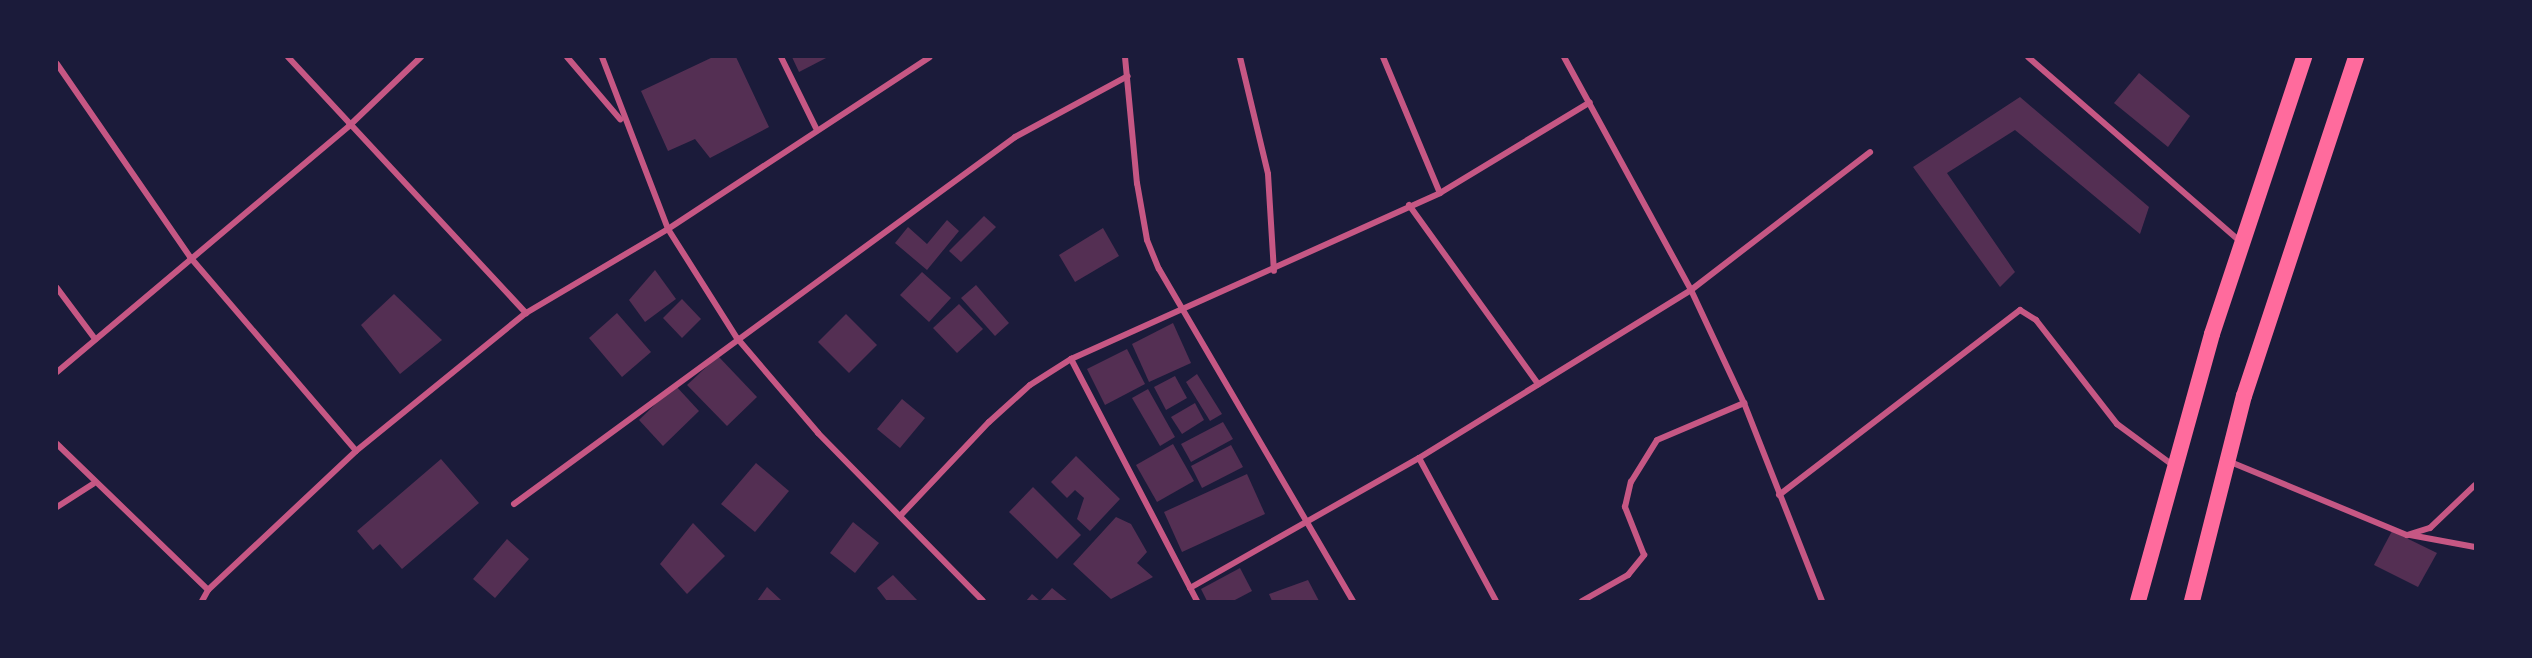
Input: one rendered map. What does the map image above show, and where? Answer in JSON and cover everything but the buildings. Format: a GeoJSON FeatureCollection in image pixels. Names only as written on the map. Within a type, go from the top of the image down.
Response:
{"type":"FeatureCollection","features":[{"type":"Feature","properties":{"kind":"highway"},"geometry":{"type":"LineString","coordinates":[[2138,601],[2242,242],[2304,57]]}},
{"type":"Feature","properties":{"kind":"highway"},"geometry":{"type":"LineString","coordinates":[[2192,601],[2244,396],[2356,57]]}},
{"type":"Feature","properties":{"kind":"street"},"geometry":{"type":"LineString","coordinates":[[288,57],[349,126],[526,313]]}},
{"type":"Feature","properties":{"kind":"street"},"geometry":{"type":"LineString","coordinates":[[57,372],[190,257],[349,126],[421,57]]}},
{"type":"Feature","properties":{"kind":"street"},"geometry":{"type":"LineString","coordinates":[[567,57],[622,122]]}},
{"type":"Feature","properties":{"kind":"street"},"geometry":{"type":"LineString","coordinates":[[602,57],[622,122],[668,229],[737,338],[900,516],[983,601]]}},
{"type":"Feature","properties":{"kind":"street"},"geometry":{"type":"LineString","coordinates":[[781,57],[816,128]]}},
{"type":"Feature","properties":{"kind":"street"},"geometry":{"type":"LineString","coordinates":[[202,601],[208,590],[356,451],[526,313],[668,229],[816,128],[930,57]]}},
{"type":"Feature","properties":{"kind":"street"},"geometry":{"type":"LineString","coordinates":[[1125,57],[1147,240],[1184,311],[1353,601]]}},
{"type":"Feature","properties":{"kind":"street"},"geometry":{"type":"LineString","coordinates":[[1240,57],[1268,174],[1274,271]]}},
{"type":"Feature","properties":{"kind":"street"},"geometry":{"type":"LineString","coordinates":[[1383,57],[1440,193]]}},
{"type":"Feature","properties":{"kind":"street"},"geometry":{"type":"LineString","coordinates":[[1564,57],[1691,290],[1744,403],[1822,601]]}},
{"type":"Feature","properties":{"kind":"street"},"geometry":{"type":"LineString","coordinates":[[2028,57],[2242,242]]}},
{"type":"Feature","properties":{"kind":"street"},"geometry":{"type":"LineString","coordinates":[[57,64],[190,257],[356,451]]}},
{"type":"Feature","properties":{"kind":"street"},"geometry":{"type":"LineString","coordinates":[[514,504],[737,338],[1015,137],[1128,76]]}},
{"type":"Feature","properties":{"kind":"street"},"geometry":{"type":"LineString","coordinates":[[900,516],[989,422],[1030,385],[1071,359],[1274,271],[1409,205],[1440,193],[1590,102]]}},
{"type":"Feature","properties":{"kind":"street"},"geometry":{"type":"LineString","coordinates":[[1190,588],[1419,458],[1691,290],[1870,153]]}},
{"type":"Feature","properties":{"kind":"street"},"geometry":{"type":"LineString","coordinates":[[1409,205],[1538,384]]}},
{"type":"Feature","properties":{"kind":"street"},"geometry":{"type":"LineString","coordinates":[[57,288],[95,339]]}},
{"type":"Feature","properties":{"kind":"street"},"geometry":{"type":"LineString","coordinates":[[1779,495],[2020,310],[2036,320],[2117,424],[2177,468]]}},
{"type":"Feature","properties":{"kind":"street"},"geometry":{"type":"LineString","coordinates":[[1071,359],[1197,601]]}},
{"type":"Feature","properties":{"kind":"street"},"geometry":{"type":"LineString","coordinates":[[1582,601],[1628,575],[1644,555],[1625,507],[1631,482],[1657,440],[1744,403]]}},
{"type":"Feature","properties":{"kind":"street"},"geometry":{"type":"LineString","coordinates":[[57,444],[93,484],[208,590]]}},
{"type":"Feature","properties":{"kind":"street"},"geometry":{"type":"LineString","coordinates":[[1419,458],[1496,601]]}},
{"type":"Feature","properties":{"kind":"street"},"geometry":{"type":"LineString","coordinates":[[2228,460],[2407,535],[2475,546]]}},
{"type":"Feature","properties":{"kind":"street"},"geometry":{"type":"LineString","coordinates":[[57,507],[93,484]]}},
{"type":"Feature","properties":{"kind":"street"},"geometry":{"type":"LineString","coordinates":[[2407,535],[2430,528],[2475,485]]}}]}
